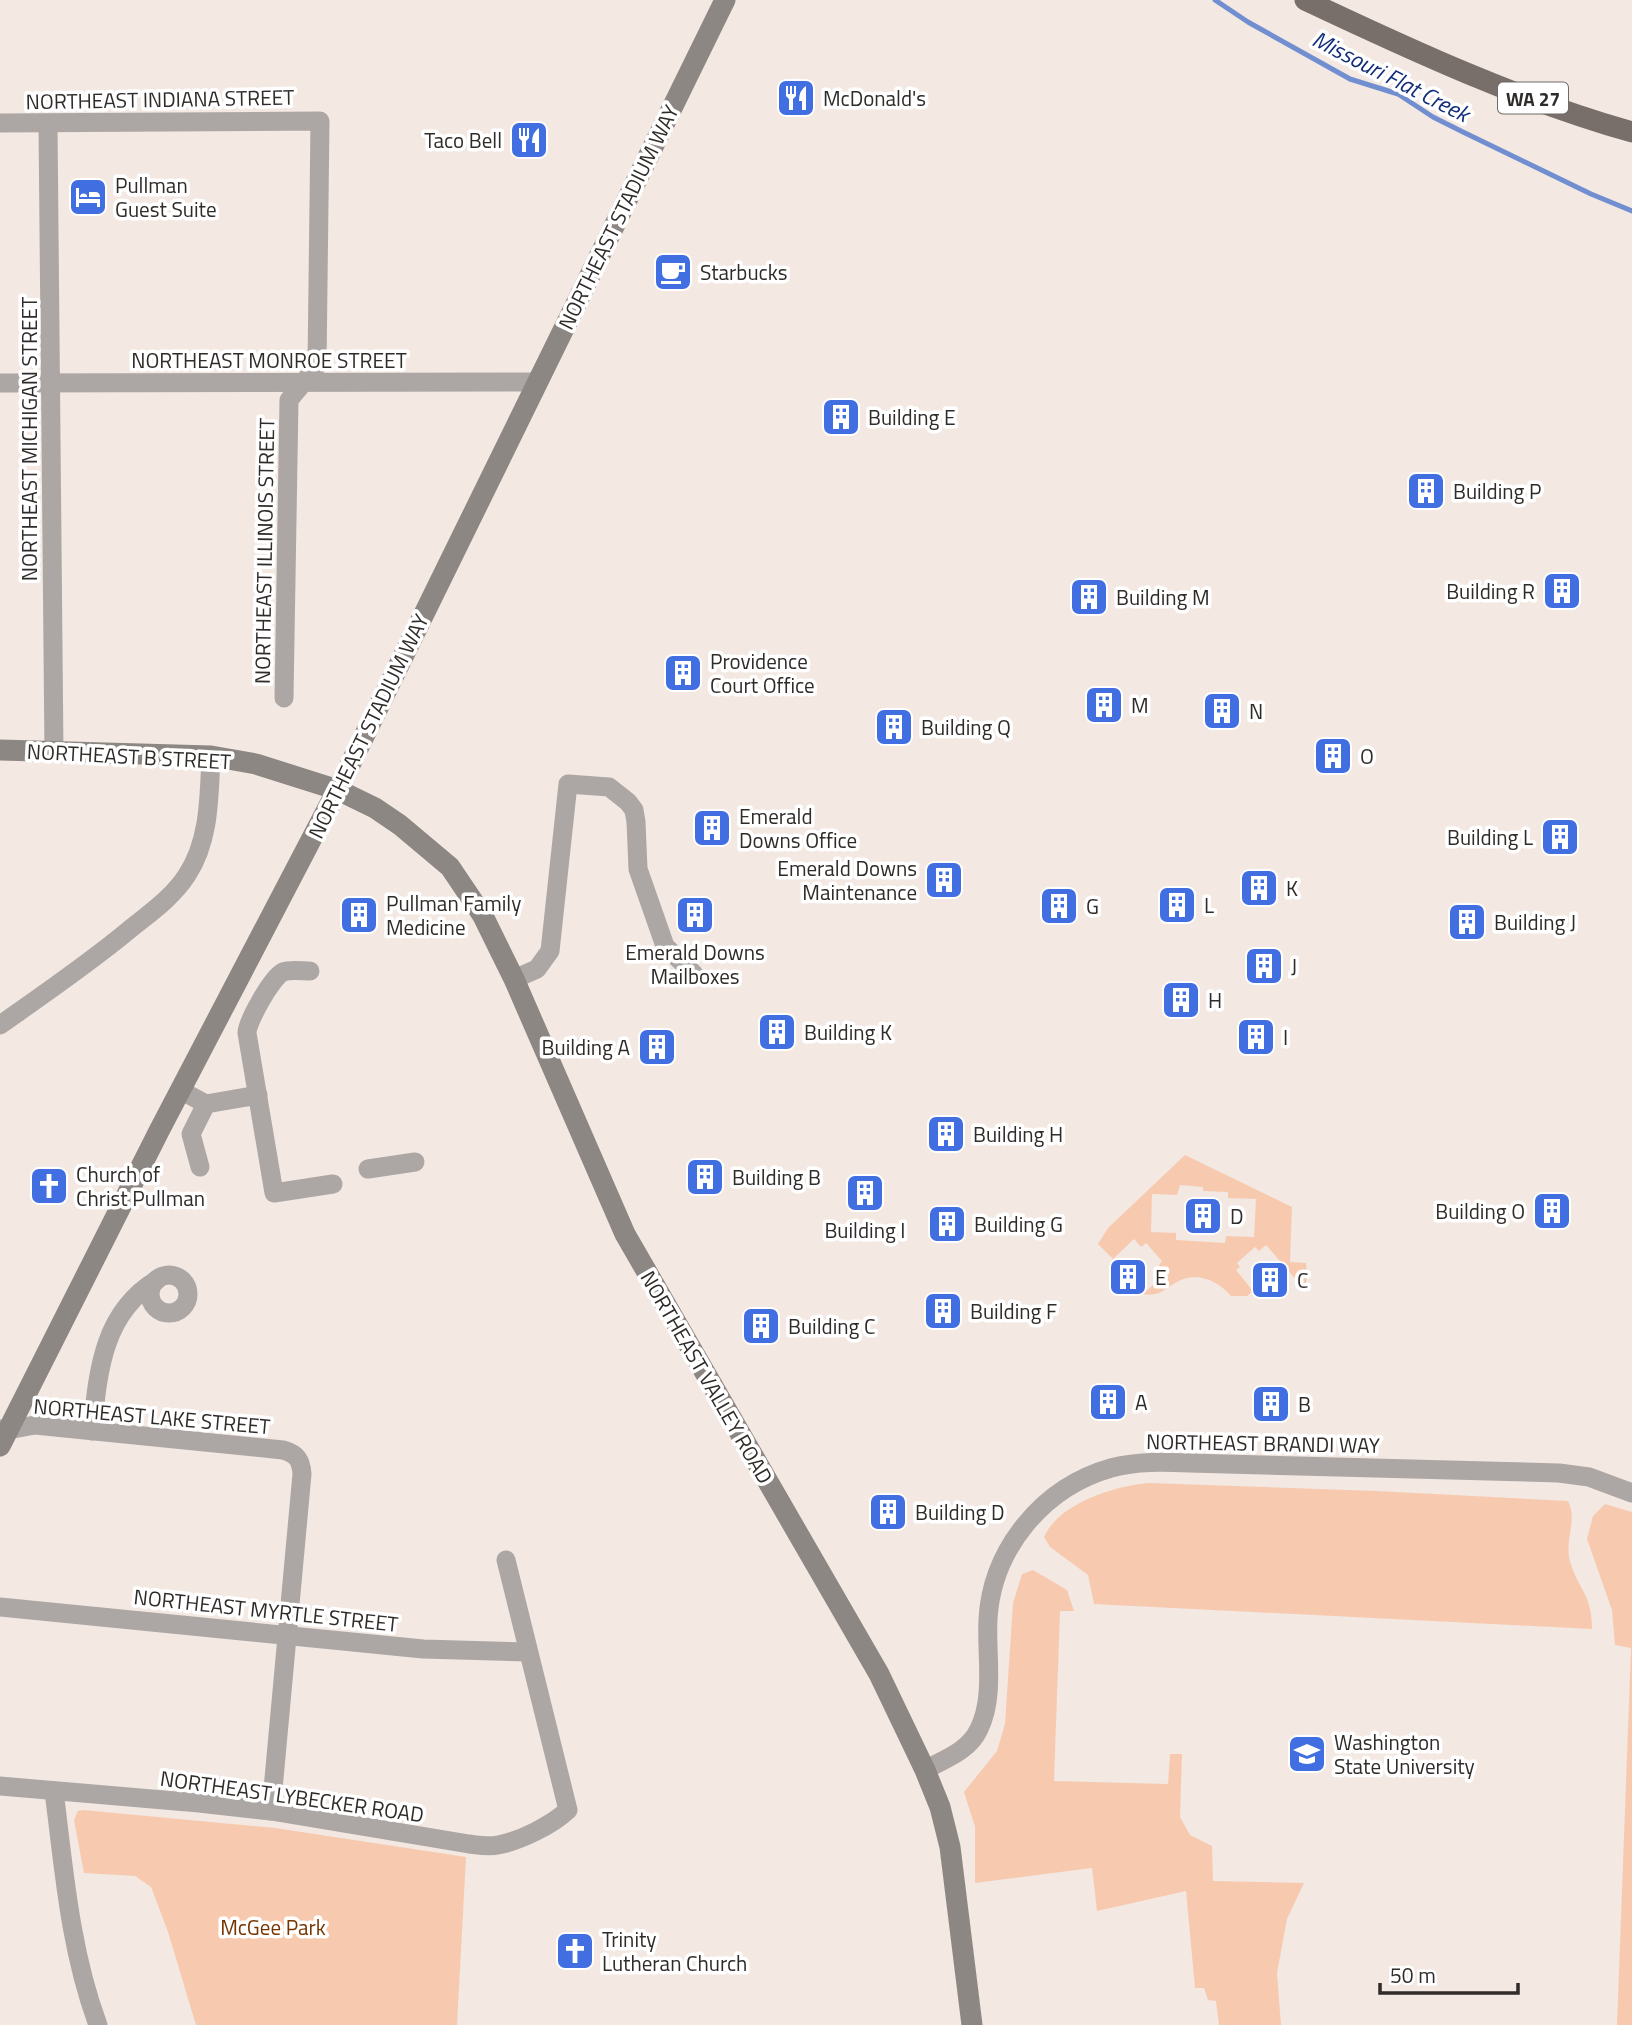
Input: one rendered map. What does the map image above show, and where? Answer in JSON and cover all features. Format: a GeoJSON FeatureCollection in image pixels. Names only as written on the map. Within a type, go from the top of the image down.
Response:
{"type":"FeatureCollection","features":[{"type":"Feature","properties":{"kind":"main road","name":"WA 27"},"geometry":{"type":"LineString","coordinates":[[1305,0],[1435,60],[1548,104],[1632,132]]}},
{"type":"Feature","properties":{"kind":"street","name":"NORTHEAST STADIUM WAY"},"geometry":{"type":"LineString","coordinates":[[3,1435],[338,790],[725,0]]}},
{"type":"Feature","properties":{"kind":"street","name":"NORTHEAST INDIANA STREET"},"geometry":{"type":"LineString","coordinates":[[0,123],[320,121]]}},
{"type":"Feature","properties":{"kind":"street","name":"NORTHEAST ILLINOIS STREET"},"geometry":{"type":"LineString","coordinates":[[284,698],[289,400],[317,366],[320,121]]}},
{"type":"Feature","properties":{"kind":"street","name":"NORTHEAST MICHIGAN STREET"},"geometry":{"type":"LineString","coordinates":[[48,124],[54,753]]}},
{"type":"Feature","properties":{"kind":"street","name":"NORTHEAST MONROE STREET"},"geometry":{"type":"LineString","coordinates":[[0,383],[538,382]]}},
{"type":"Feature","properties":{"kind":"street","name":"NORTHEAST B STREET"},"geometry":{"type":"LineString","coordinates":[[0,750],[211,756],[256,764],[338,790]]}},
{"type":"Feature","properties":{"kind":"street"},"geometry":{"type":"LineString","coordinates":[[0,1025],[125,934],[162,904],[188,874],[197,855],[208,817],[211,756]]}},
{"type":"Feature","properties":{"kind":"street"},"geometry":{"type":"LineString","coordinates":[[514,979],[537,969],[550,951],[568,784],[610,787],[634,810],[638,869],[664,946],[694,974]]}},
{"type":"Feature","properties":{"kind":"street","name":"NORTHEAST VALLEY ROAD"},"geometry":{"type":"LineString","coordinates":[[338,790],[375,808],[400,825],[450,867],[484,916],[625,1234],[878,1674],[940,1807],[950,1847],[972,2025]]}},
{"type":"Feature","properties":{"kind":"street"},"geometry":{"type":"LineString","coordinates":[[310,971],[287,971],[280,974],[248,1024],[247,1033],[274,1194],[333,1184]]}},
{"type":"Feature","properties":{"kind":"street"},"geometry":{"type":"LineString","coordinates":[[180,1090],[206,1104],[258,1095]]}},
{"type":"Feature","properties":{"kind":"street"},"geometry":{"type":"LineString","coordinates":[[200,1167],[191,1134],[206,1104]]}},
{"type":"Feature","properties":{"kind":"street"},"geometry":{"type":"LineString","coordinates":[[368,1169],[415,1162]]}},
{"type":"Feature","properties":{"kind":"street"},"geometry":{"type":"LineString","coordinates":[[92,1431],[100,1365],[111,1334],[130,1303],[145,1287],[157,1280]]}},
{"type":"Feature","properties":{"kind":"street","name":"NORTHEAST LAKE STREET"},"geometry":{"type":"LineString","coordinates":[[3,1435],[35,1425],[293,1452],[299,1458],[302,1474],[288,1634]]}},
{"type":"Feature","properties":{"kind":"street","name":"NORTHEAST BRANDI WAY"},"geometry":{"type":"LineString","coordinates":[[925,1770],[966,1748],[980,1727],[987,1701],[989,1604],[1002,1563],[1015,1537],[1047,1502],[1082,1478],[1131,1464],[1178,1463],[1559,1473],[1588,1478],[1632,1493]]}},
{"type":"Feature","properties":{"kind":"street"},"geometry":{"type":"LineString","coordinates":[[506,1560],[528,1652]]}},
{"type":"Feature","properties":{"kind":"street","name":"NORTHEAST MYRTLE STREET"},"geometry":{"type":"LineString","coordinates":[[0,1607],[423,1649],[528,1652]]}},
{"type":"Feature","properties":{"kind":"street"},"geometry":{"type":"LineString","coordinates":[[271,1811],[288,1634]]}},
{"type":"Feature","properties":{"kind":"street","name":"NORTHEAST LYBECKER ROAD"},"geometry":{"type":"LineString","coordinates":[[0,1786],[271,1811],[469,1844],[497,1846],[556,1821],[568,1810],[528,1652]]}},
{"type":"Feature","properties":{"kind":"street"},"geometry":{"type":"LineString","coordinates":[[54,1791],[78,1962],[98,2025]]}},
{"type":"Feature","properties":{"kind":"green space"},"geometry":{"type":"Polygon","coordinates":[[[1185,1155],[1292,1207],[1290,1262],[1306,1263],[1305,1290],[1266,1245],[1259,1251],[1255,1247],[1237,1263],[1240,1267],[1236,1270],[1253,1291],[1247,1296],[1231,1296],[1207,1279],[1192,1277],[1158,1293],[1143,1294],[1166,1273],[1159,1265],[1162,1261],[1146,1243],[1141,1247],[1134,1239],[1113,1259],[1098,1244],[1108,1228],[1185,1155]],[[1180,1185],[1177,1195],[1152,1194],[1151,1232],[1176,1233],[1176,1240],[1225,1243],[1226,1236],[1254,1237],[1256,1199],[1228,1198],[1228,1192],[1203,1191],[1203,1187],[1180,1185]]]}},
{"type":"Feature","properties":{"kind":"green space"},"geometry":{"type":"Polygon","coordinates":[[[1148,1483],[1568,1501],[1572,1516],[1570,1561],[1590,1607],[1592,1629],[1094,1604],[1088,1575],[1050,1547],[1044,1537],[1051,1525],[1062,1515],[1089,1498],[1148,1483]]]}},
{"type":"Feature","properties":{"kind":"green space"},"geometry":{"type":"Polygon","coordinates":[[[1605,1504],[1632,1512],[1632,2025],[1617,2025],[1631,1648],[1615,1645],[1612,1610],[1587,1539],[1593,1516],[1605,1504]]]}},
{"type":"Feature","properties":{"kind":"green space"},"geometry":{"type":"Polygon","coordinates":[[[1033,1570],[1067,1590],[1074,1611],[1060,1611],[1054,1781],[1168,1784],[1170,1754],[1182,1754],[1180,1817],[1190,1835],[1212,1846],[1213,1881],[1304,1883],[1287,1919],[1277,1973],[1281,2025],[1219,2025],[1216,2001],[1208,2000],[1204,1988],[1195,1988],[1186,1891],[1097,1911],[1092,1868],[975,1883],[975,1827],[964,1792],[997,1751],[1005,1724],[1013,1603],[1022,1574],[1033,1570]]]}},
{"type":"Feature","properties":{"kind":"green space","name":"McGee Park"},"geometry":{"type":"Polygon","coordinates":[[[78,1811],[275,1828],[466,1857],[457,2025],[196,2025],[168,1932],[151,1887],[135,1876],[84,1873],[74,1820],[78,1811]]]}},
{"type":"Feature","properties":{"kind":"waterway","name":"Missouri Flat Creek"},"geometry":{"type":"LineString","coordinates":[[1215,0],[1248,22],[1350,79],[1398,94],[1433,117],[1591,194],[1632,211]]}},
{"type":"Feature","properties":{"kind":"place","name":"McDonald's"},"geometry":{"type":"Point","coordinates":[796,98]}},
{"type":"Feature","properties":{"kind":"place","name":"Taco Bell"},"geometry":{"type":"Point","coordinates":[529,140]}},
{"type":"Feature","properties":{"kind":"place","name":"Pullman Guest Suite"},"geometry":{"type":"Point","coordinates":[88,197]}},
{"type":"Feature","properties":{"kind":"place","name":"Starbucks"},"geometry":{"type":"Point","coordinates":[673,272]}},
{"type":"Feature","properties":{"kind":"place","name":"Building E"},"geometry":{"type":"Point","coordinates":[841,417]}},
{"type":"Feature","properties":{"kind":"place","name":"Building P"},"geometry":{"type":"Point","coordinates":[1426,491]}},
{"type":"Feature","properties":{"kind":"place","name":"Building R"},"geometry":{"type":"Point","coordinates":[1562,591]}},
{"type":"Feature","properties":{"kind":"place","name":"Building M"},"geometry":{"type":"Point","coordinates":[1089,597]}},
{"type":"Feature","properties":{"kind":"place","name":"Providence Court Office"},"geometry":{"type":"Point","coordinates":[683,673]}},
{"type":"Feature","properties":{"kind":"place","name":"M"},"geometry":{"type":"Point","coordinates":[1104,705]}},
{"type":"Feature","properties":{"kind":"place","name":"N"},"geometry":{"type":"Point","coordinates":[1222,711]}},
{"type":"Feature","properties":{"kind":"place","name":"Building Q"},"geometry":{"type":"Point","coordinates":[894,727]}},
{"type":"Feature","properties":{"kind":"place","name":"O"},"geometry":{"type":"Point","coordinates":[1333,756]}},
{"type":"Feature","properties":{"kind":"place","name":"Emerald Downs Office"},"geometry":{"type":"Point","coordinates":[712,828]}},
{"type":"Feature","properties":{"kind":"place","name":"Building L"},"geometry":{"type":"Point","coordinates":[1560,837]}},
{"type":"Feature","properties":{"kind":"place","name":"Emerald Downs Maintenance"},"geometry":{"type":"Point","coordinates":[944,880]}},
{"type":"Feature","properties":{"kind":"place","name":"K"},"geometry":{"type":"Point","coordinates":[1259,888]}},
{"type":"Feature","properties":{"kind":"place","name":"L"},"geometry":{"type":"Point","coordinates":[1177,905]}},
{"type":"Feature","properties":{"kind":"place","name":"G"},"geometry":{"type":"Point","coordinates":[1059,906]}},
{"type":"Feature","properties":{"kind":"place","name":"Pullman Family Medicine"},"geometry":{"type":"Point","coordinates":[359,915]}},
{"type":"Feature","properties":{"kind":"place","name":"Emerald Downs Mailboxes"},"geometry":{"type":"Point","coordinates":[695,915]}},
{"type":"Feature","properties":{"kind":"place","name":"Building J"},"geometry":{"type":"Point","coordinates":[1467,922]}},
{"type":"Feature","properties":{"kind":"place","name":"J"},"geometry":{"type":"Point","coordinates":[1264,966]}},
{"type":"Feature","properties":{"kind":"place","name":"H"},"geometry":{"type":"Point","coordinates":[1181,1000]}},
{"type":"Feature","properties":{"kind":"place","name":"Building K"},"geometry":{"type":"Point","coordinates":[777,1032]}},
{"type":"Feature","properties":{"kind":"place","name":"I"},"geometry":{"type":"Point","coordinates":[1256,1037]}},
{"type":"Feature","properties":{"kind":"place","name":"Building A"},"geometry":{"type":"Point","coordinates":[657,1047]}},
{"type":"Feature","properties":{"kind":"place","name":"Building H"},"geometry":{"type":"Point","coordinates":[946,1134]}},
{"type":"Feature","properties":{"kind":"place","name":"Building B"},"geometry":{"type":"Point","coordinates":[705,1177]}},
{"type":"Feature","properties":{"kind":"place","name":"Church of Christ Pullman"},"geometry":{"type":"Point","coordinates":[49,1186]}},
{"type":"Feature","properties":{"kind":"place","name":"Building I"},"geometry":{"type":"Point","coordinates":[865,1193]}},
{"type":"Feature","properties":{"kind":"place","name":"Building O"},"geometry":{"type":"Point","coordinates":[1552,1211]}},
{"type":"Feature","properties":{"kind":"place","name":"D"},"geometry":{"type":"Point","coordinates":[1203,1216]}},
{"type":"Feature","properties":{"kind":"place","name":"Building G"},"geometry":{"type":"Point","coordinates":[947,1224]}},
{"type":"Feature","properties":{"kind":"place","name":"E"},"geometry":{"type":"Point","coordinates":[1128,1277]}},
{"type":"Feature","properties":{"kind":"place","name":"C"},"geometry":{"type":"Point","coordinates":[1270,1280]}},
{"type":"Feature","properties":{"kind":"place","name":"Building F"},"geometry":{"type":"Point","coordinates":[943,1311]}},
{"type":"Feature","properties":{"kind":"place","name":"Building C"},"geometry":{"type":"Point","coordinates":[761,1326]}},
{"type":"Feature","properties":{"kind":"place","name":"A"},"geometry":{"type":"Point","coordinates":[1108,1402]}},
{"type":"Feature","properties":{"kind":"place","name":"B"},"geometry":{"type":"Point","coordinates":[1271,1404]}},
{"type":"Feature","properties":{"kind":"place","name":"Building D"},"geometry":{"type":"Point","coordinates":[888,1512]}},
{"type":"Feature","properties":{"kind":"place","name":"Washington State University"},"geometry":{"type":"Point","coordinates":[1307,1754]}},
{"type":"Feature","properties":{"kind":"place","name":"Trinity Lutheran Church"},"geometry":{"type":"Point","coordinates":[575,1951]}}]}
